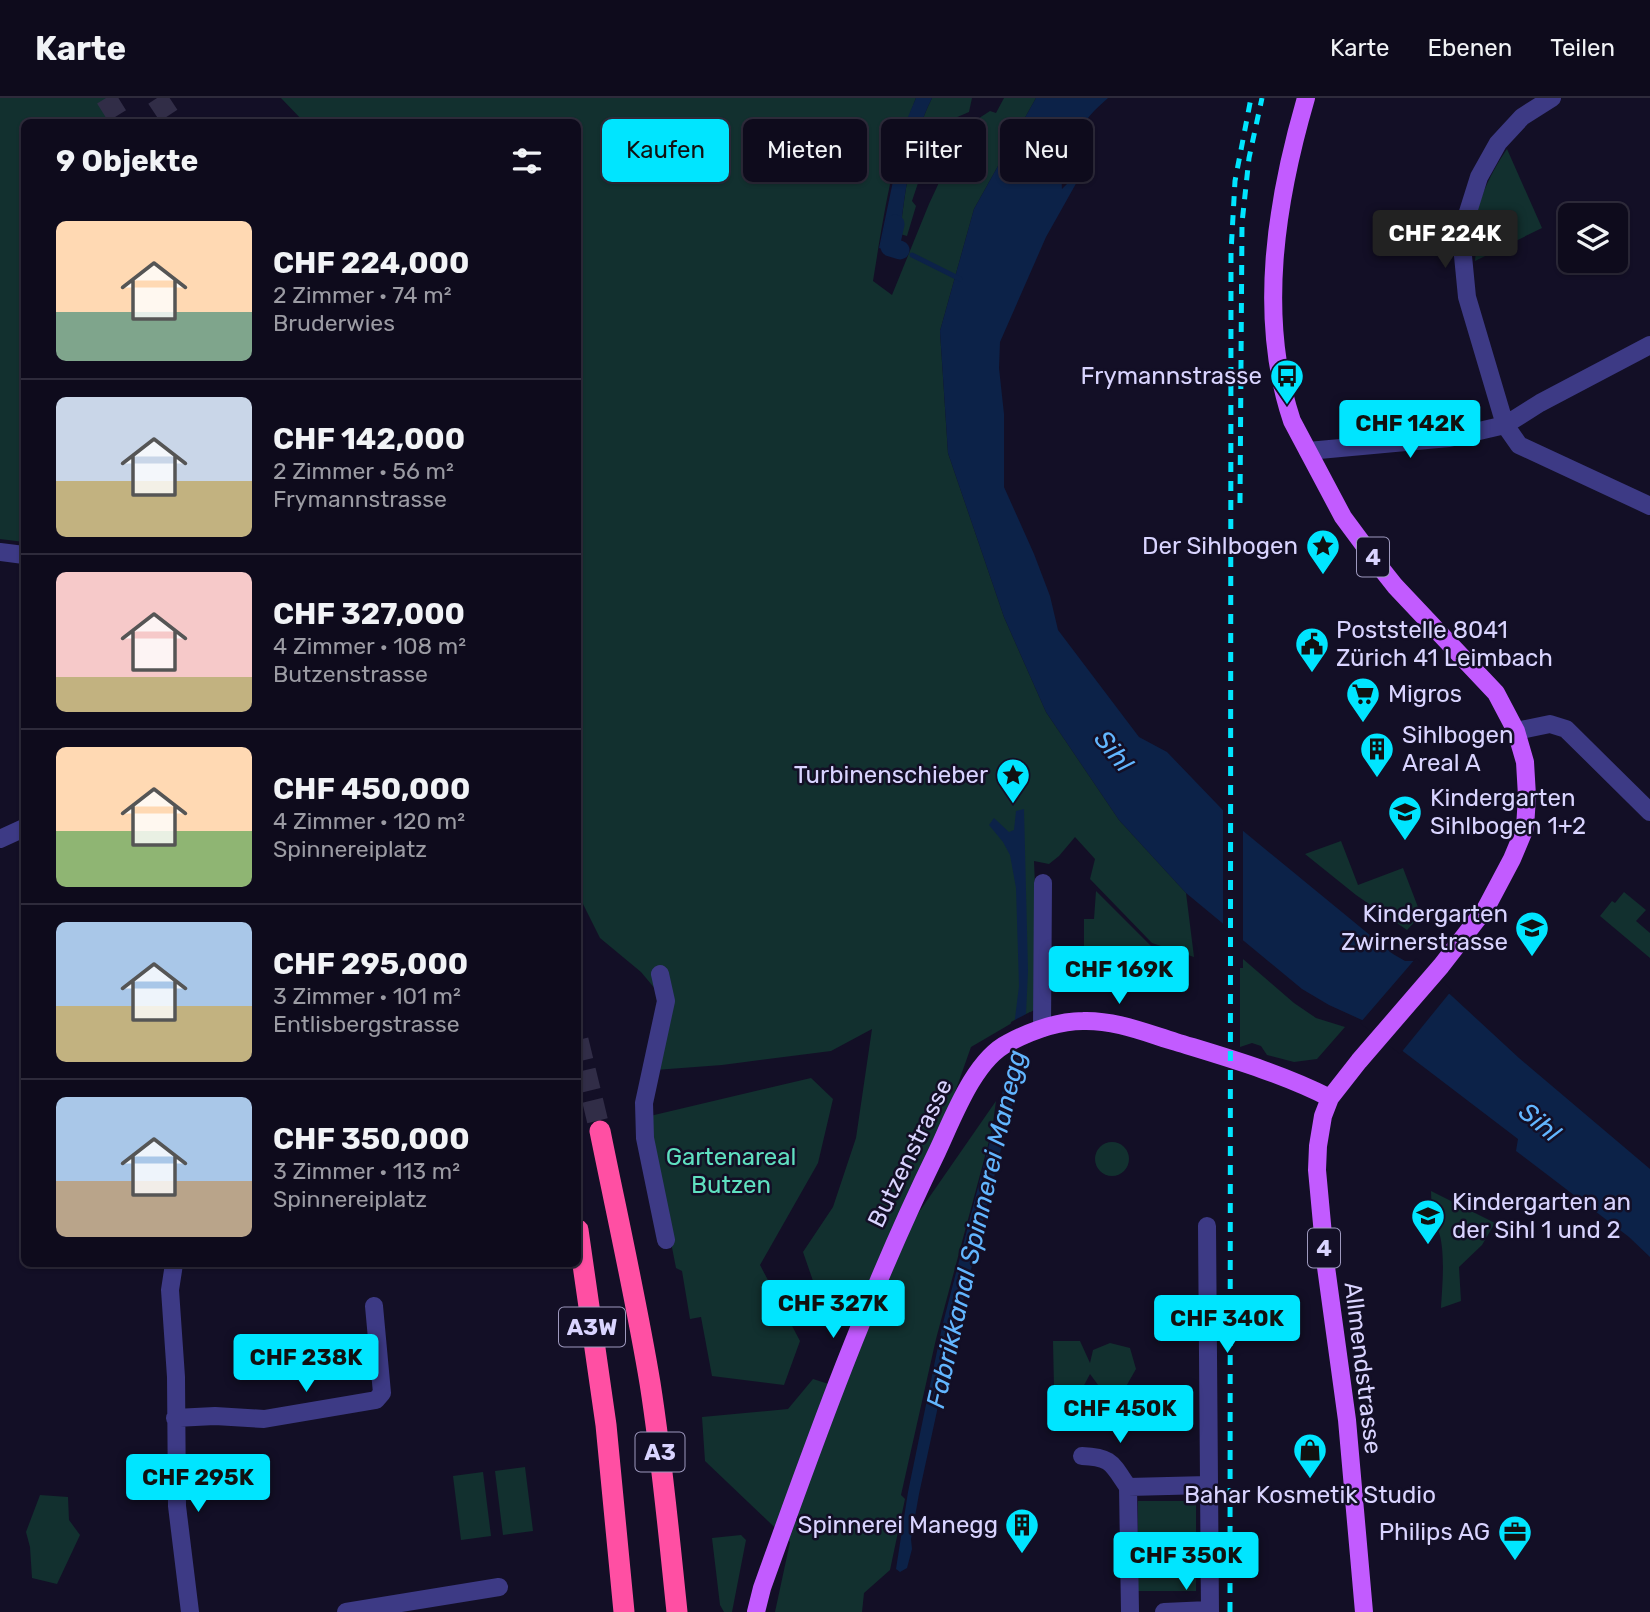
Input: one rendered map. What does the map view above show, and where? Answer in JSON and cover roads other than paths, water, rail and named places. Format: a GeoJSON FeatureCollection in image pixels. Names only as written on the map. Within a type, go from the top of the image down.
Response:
{"type":"FeatureCollection","features":[{"type":"Feature","properties":{"kind":"highway","name":"A3"},"geometry":{"type":"LineString","coordinates":[[600,1131],[650,1383],[677,1612]]}},
{"type":"Feature","properties":{"kind":"highway","name":"A3W"},"geometry":{"type":"LineString","coordinates":[[581,1251],[606,1425],[624,1612]]}},
{"type":"Feature","properties":{"kind":"main road","name":"4"},"geometry":{"type":"LineString","coordinates":[[1306,98],[1290,152],[1279,217],[1274,343],[1287,406],[1343,517],[1395,586],[1496,693],[1516,731]]}},
{"type":"Feature","properties":{"kind":"main road","name":"Allmendstrasse"},"geometry":{"type":"LineString","coordinates":[[1364,1612],[1347,1420],[1326,1267],[1317,1170],[1320,1129],[1329,1098],[1441,966],[1486,908],[1512,859],[1525,828],[1527,796],[1525,762],[1516,731]]}},
{"type":"Feature","properties":{"kind":"main road","name":"Butzenstrasse"},"geometry":{"type":"LineString","coordinates":[[756,1612],[815,1438],[897,1232],[967,1090],[992,1054],[1005,1044],[1037,1030],[1085,1021],[1114,1024],[1255,1067],[1303,1084],[1329,1098]]}},
{"type":"Feature","properties":{"kind":"street"},"geometry":{"type":"LineString","coordinates":[[1552,98],[1522,117],[1498,143],[1479,177],[1468,212],[1463,256],[1467,297],[1505,425],[1520,445],[1650,506]]}},
{"type":"Feature","properties":{"kind":"street"},"geometry":{"type":"LineString","coordinates":[[1308,452],[1449,438],[1505,425],[1540,403],[1650,345]]}},
{"type":"Feature","properties":{"kind":"street"},"geometry":{"type":"LineString","coordinates":[[0,552],[21,555]]}},
{"type":"Feature","properties":{"kind":"street"},"geometry":{"type":"LineString","coordinates":[[1516,731],[1550,724],[1566,729],[1650,812]]}},
{"type":"Feature","properties":{"kind":"street"},"geometry":{"type":"LineString","coordinates":[[0,839],[21,829]]}},
{"type":"Feature","properties":{"kind":"street"},"geometry":{"type":"LineString","coordinates":[[1037,1030],[1043,883]]}},
{"type":"Feature","properties":{"kind":"street"},"geometry":{"type":"LineString","coordinates":[[660,974],[666,1001],[644,1103],[649,1159],[666,1240]]}},
{"type":"Feature","properties":{"kind":"street"},"geometry":{"type":"LineString","coordinates":[[1164,1612],[1209,1611],[1207,1226]]}},
{"type":"Feature","properties":{"kind":"street"},"geometry":{"type":"LineString","coordinates":[[174,1267],[170,1290],[176,1377],[177,1506],[190,1612]]}},
{"type":"Feature","properties":{"kind":"street"},"geometry":{"type":"LineString","coordinates":[[175,1418],[215,1416],[264,1419],[376,1400],[382,1393],[374,1306]]}},
{"type":"Feature","properties":{"kind":"street"},"geometry":{"type":"LineString","coordinates":[[1082,1455],[1111,1462],[1128,1487],[1130,1612]]}},
{"type":"Feature","properties":{"kind":"street"},"geometry":{"type":"LineString","coordinates":[[1128,1487],[1208,1485]]}},
{"type":"Feature","properties":{"kind":"street"},"geometry":{"type":"LineString","coordinates":[[345,1612],[499,1587]]}},
{"type":"Feature","properties":{"kind":"water"},"geometry":{"type":"Polygon","coordinates":[[[916,98],[932,98],[923,119],[907,119],[916,98]]]}},
{"type":"Feature","properties":{"kind":"water","name":"Sihl"},"geometry":{"type":"Polygon","coordinates":[[[1036,98],[1108,98],[1087,119],[1024,119],[1036,98]]]}},
{"type":"Feature","properties":{"kind":"water","name":"Sihl"},"geometry":{"type":"Polygon","coordinates":[[[1000,162],[1000,182],[1062,182],[1062,189],[1069,182],[1077,182],[1046,237],[1000,342],[1004,487],[1050,596],[1058,630],[1139,737],[1167,752],[1242,830],[1393,954],[1405,961],[1414,961],[1519,1058],[1650,1169],[1650,1257],[1629,1237],[1516,1151],[1518,1139],[1362,1020],[1302,989],[1186,893],[1119,820],[1046,712],[1004,617],[948,453],[940,331],[974,209],[1000,162]]]}},
{"type":"Feature","properties":{"kind":"water"},"geometry":{"type":"Polygon","coordinates":[[[893,182],[907,182],[900,234],[896,234],[893,252],[879,248],[893,182]]]}},
{"type":"Feature","properties":{"kind":"water"},"geometry":{"type":"Polygon","coordinates":[[[1024,809],[1028,971],[1024,1057],[945,1374],[919,1494],[911,1539],[912,1549],[907,1568],[900,1572],[896,1569],[908,1492],[942,1327],[1009,1067],[1019,986],[1016,888],[1010,855],[989,825],[994,818],[1009,832],[1014,830],[1016,811],[1024,809]]]}},
{"type":"Feature","properties":{"kind":"waterway","name":"Fabrikkanal Spinnerei Manegg"},"geometry":{"type":"LineString","coordinates":[[895,224],[890,247],[900,250]]}},
{"type":"Feature","properties":{"kind":"waterway","name":"Fabrikkanal Spinnerei Manegg"},"geometry":{"type":"LineString","coordinates":[[912,255],[960,279]]}},
{"type":"Feature","properties":{"kind":"tunnel"},"geometry":{"type":"LineString","coordinates":[[106,98],[119,119]]}},
{"type":"Feature","properties":{"kind":"tunnel"},"geometry":{"type":"LineString","coordinates":[[157,98],[171,119]]}},
{"type":"Feature","properties":{"kind":"tunnel"},"geometry":{"type":"LineString","coordinates":[[581,1052],[600,1131]]}},
{"type":"Feature","properties":{"kind":"railway"},"geometry":{"type":"LineString","coordinates":[[1230,1612],[1231,252],[1235,181],[1251,98]]}},
{"type":"Feature","properties":{"kind":"railway"},"geometry":{"type":"LineString","coordinates":[[1240,503],[1242,223],[1249,158],[1262,98]]}},
{"type":"Feature","properties":{"kind":"place","name":"Frymannstrasse"},"geometry":{"type":"Point","coordinates":[1287,406]}},
{"type":"Feature","properties":{"kind":"place","name":"Der Sihlbogen"},"geometry":{"type":"Point","coordinates":[1323,576]}},
{"type":"Feature","properties":{"kind":"place","name":"Poststelle 8041 Zürich 41 Leimbach"},"geometry":{"type":"Point","coordinates":[1312,674]}},
{"type":"Feature","properties":{"kind":"place","name":"Migros"},"geometry":{"type":"Point","coordinates":[1363,724]}},
{"type":"Feature","properties":{"kind":"place","name":"Sihlbogen Areal A"},"geometry":{"type":"Point","coordinates":[1377,779]}},
{"type":"Feature","properties":{"kind":"place","name":"Turbinenschieber"},"geometry":{"type":"Point","coordinates":[1013,805]}},
{"type":"Feature","properties":{"kind":"place","name":"Kindergarten Sihlbogen 1+2"},"geometry":{"type":"Point","coordinates":[1405,842]}},
{"type":"Feature","properties":{"kind":"place","name":"Kindergarten Zwirnerstrasse"},"geometry":{"type":"Point","coordinates":[1532,958]}},
{"type":"Feature","properties":{"kind":"place","name":"Kindergarten an der Sihl 1 und 2"},"geometry":{"type":"Point","coordinates":[1428,1246]}},
{"type":"Feature","properties":{"kind":"place","name":"Bahar Kosmetik Studio"},"geometry":{"type":"Point","coordinates":[1310,1480]}},
{"type":"Feature","properties":{"kind":"place","name":"Spinnerei Manegg"},"geometry":{"type":"Point","coordinates":[1022,1555]}},
{"type":"Feature","properties":{"kind":"place","name":"Philips AG"},"geometry":{"type":"Point","coordinates":[1515,1562]}},
{"type":"Feature","properties":{"kind":"park label","name":"Gartenareal Butzen"},"geometry":{"type":"Point","coordinates":[731,1171]}}]}
